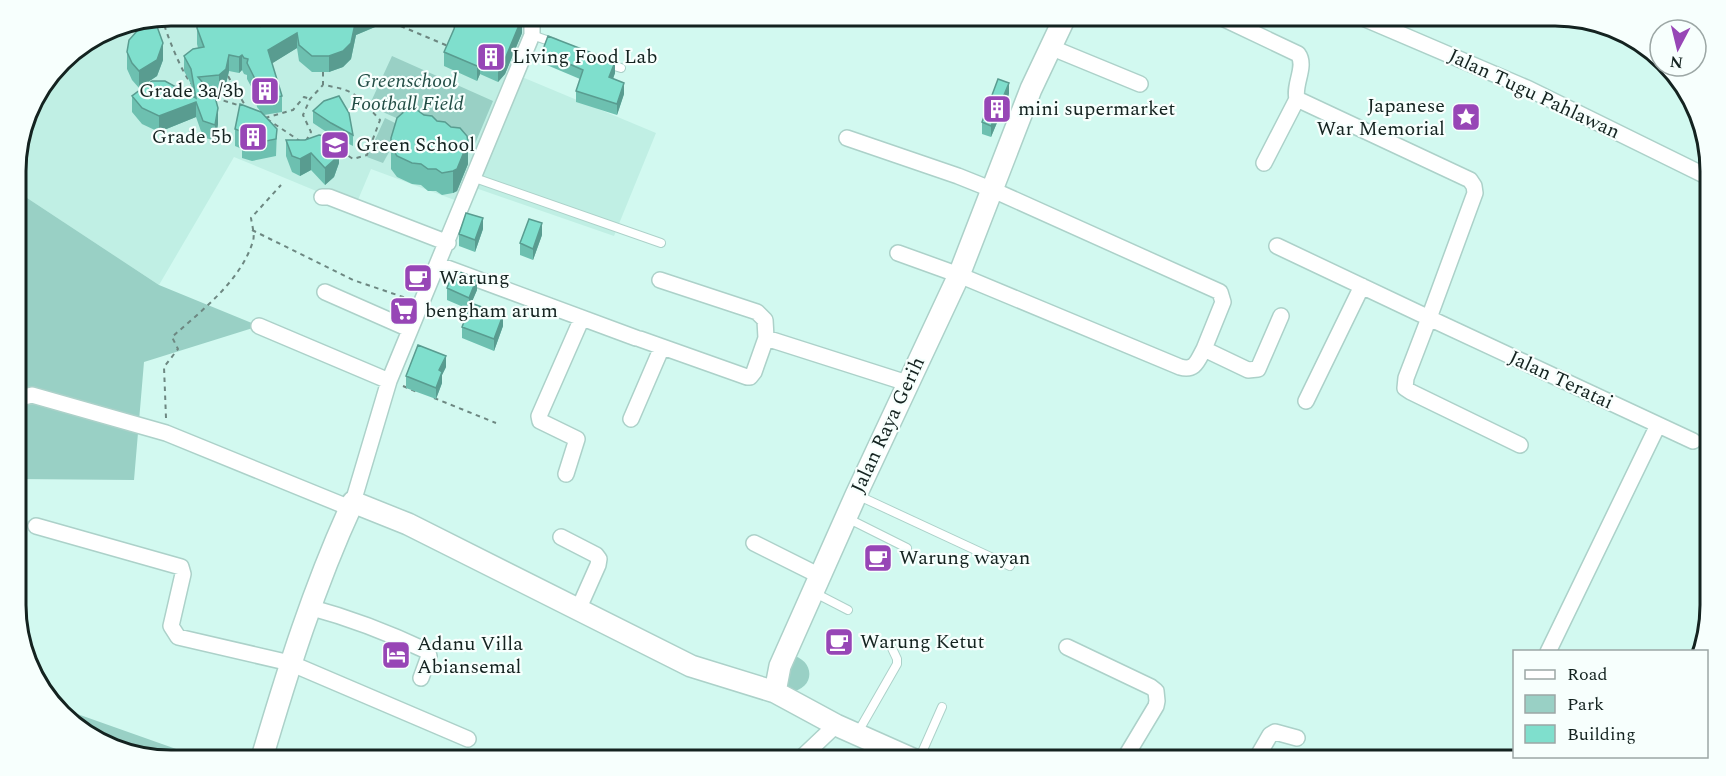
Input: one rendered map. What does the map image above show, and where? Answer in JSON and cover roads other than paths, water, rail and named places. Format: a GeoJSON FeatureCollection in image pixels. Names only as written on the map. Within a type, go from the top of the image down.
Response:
{"type":"FeatureCollection","features":[{"type":"Feature","properties":{"kind":"street"},"geometry":{"type":"LineString","coordinates":[[264,750],[309,607],[352,505],[389,381],[420,303],[439,265],[472,177],[532,35],[532,26]]}},
{"type":"Feature","properties":{"kind":"street","name":"Jalan Raya Gerih"},"geometry":{"type":"LineString","coordinates":[[776,692],[780,666],[907,382],[959,275],[1031,88],[1059,26]]}},
{"type":"Feature","properties":{"kind":"street"},"geometry":{"type":"LineString","coordinates":[[1239,26],[1298,54],[1301,62],[1295,92],[1297,99],[1264,163]]}},
{"type":"Feature","properties":{"kind":"street","name":"Jalan Tugu Pahlawan"},"geometry":{"type":"LineString","coordinates":[[1382,26],[1530,89],[1700,173]]}},
{"type":"Feature","properties":{"kind":"street"},"geometry":{"type":"LineString","coordinates":[[1050,47],[1140,84]]}},
{"type":"Feature","properties":{"kind":"street"},"geometry":{"type":"LineString","coordinates":[[1297,99],[1470,180],[1474,186],[1475,193],[1406,378],[1405,388],[1520,445]]}},
{"type":"Feature","properties":{"kind":"street"},"geometry":{"type":"LineString","coordinates":[[846,138],[993,190],[1220,292],[1223,303],[1195,366],[1187,369],[959,275],[897,253]]}},
{"type":"Feature","properties":{"kind":"street"},"geometry":{"type":"LineString","coordinates":[[322,197],[329,197],[448,243]]}},
{"type":"Feature","properties":{"kind":"street","name":"Jalan Teratai"},"geometry":{"type":"LineString","coordinates":[[1277,246],[1693,441]]}},
{"type":"Feature","properties":{"kind":"street"},"geometry":{"type":"LineString","coordinates":[[439,265],[743,377],[750,377],[754,372],[766,338],[765,320],[757,312],[660,280]]}},
{"type":"Feature","properties":{"kind":"street"},"geometry":{"type":"LineString","coordinates":[[1306,401],[1362,286]]}},
{"type":"Feature","properties":{"kind":"street"},"geometry":{"type":"LineString","coordinates":[[325,292],[409,329]]}},
{"type":"Feature","properties":{"kind":"street"},"geometry":{"type":"LineString","coordinates":[[1204,349],[1254,371],[1258,369],[1281,316]]}},
{"type":"Feature","properties":{"kind":"street"},"geometry":{"type":"LineString","coordinates":[[566,474],[577,439],[540,421],[538,416],[582,318]]}},
{"type":"Feature","properties":{"kind":"street"},"geometry":{"type":"LineString","coordinates":[[259,326],[389,381]]}},
{"type":"Feature","properties":{"kind":"street"},"geometry":{"type":"LineString","coordinates":[[766,338],[907,382]]}},
{"type":"Feature","properties":{"kind":"street"},"geometry":{"type":"LineString","coordinates":[[631,419],[662,346]]}},
{"type":"Feature","properties":{"kind":"street"},"geometry":{"type":"LineString","coordinates":[[26,396],[32,395],[166,433],[352,505],[408,524],[691,666],[776,692],[836,725],[893,750]]}},
{"type":"Feature","properties":{"kind":"street"},"geometry":{"type":"LineString","coordinates":[[1548,650],[1658,425]]}},
{"type":"Feature","properties":{"kind":"street"},"geometry":{"type":"LineString","coordinates":[[36,526],[180,567],[183,574],[171,626],[178,637],[290,663],[468,739]]}},
{"type":"Feature","properties":{"kind":"street"},"geometry":{"type":"LineString","coordinates":[[561,537],[596,555],[599,559],[578,610]]}},
{"type":"Feature","properties":{"kind":"street"},"geometry":{"type":"LineString","coordinates":[[754,543],[816,584]]}},
{"type":"Feature","properties":{"kind":"street"},"geometry":{"type":"LineString","coordinates":[[309,607],[342,615],[387,632],[427,651],[429,656],[421,678]]}},
{"type":"Feature","properties":{"kind":"street"},"geometry":{"type":"LineString","coordinates":[[1066,647],[1156,691],[1156,706],[1130,750]]}},
{"type":"Feature","properties":{"kind":"street"},"geometry":{"type":"LineString","coordinates":[[810,750],[836,725]]}},
{"type":"Feature","properties":{"kind":"street"},"geometry":{"type":"LineString","coordinates":[[1261,750],[1270,735],[1275,732],[1297,738]]}},
{"type":"Feature","properties":{"kind":"lane"},"geometry":{"type":"LineString","coordinates":[[532,35],[559,45]]}},
{"type":"Feature","properties":{"kind":"lane"},"geometry":{"type":"LineString","coordinates":[[600,61],[621,68]]}},
{"type":"Feature","properties":{"kind":"lane"},"geometry":{"type":"LineString","coordinates":[[472,177],[661,243]]}},
{"type":"Feature","properties":{"kind":"lane"},"geometry":{"type":"LineString","coordinates":[[856,495],[1010,566]]}},
{"type":"Feature","properties":{"kind":"lane"},"geometry":{"type":"LineString","coordinates":[[845,518],[907,548]]}},
{"type":"Feature","properties":{"kind":"lane"},"geometry":{"type":"LineString","coordinates":[[816,584],[848,610]]}},
{"type":"Feature","properties":{"kind":"lane"},"geometry":{"type":"LineString","coordinates":[[856,734],[897,664],[890,644]]}},
{"type":"Feature","properties":{"kind":"lane"},"geometry":{"type":"LineString","coordinates":[[923,750],[942,707]]}},
{"type":"Feature","properties":{"kind":"place","name":"Living Food Lab"},"geometry":{"type":"Point","coordinates":[491,57]}},
{"type":"Feature","properties":{"kind":"place","name":"Grade 3a/3b"},"geometry":{"type":"Point","coordinates":[265,91]}},
{"type":"Feature","properties":{"kind":"place","name":"mini supermarket"},"geometry":{"type":"Point","coordinates":[997,109]}},
{"type":"Feature","properties":{"kind":"place","name":"Japanese War Memorial"},"geometry":{"type":"Point","coordinates":[1466,117]}},
{"type":"Feature","properties":{"kind":"place","name":"Grade 5b"},"geometry":{"type":"Point","coordinates":[253,137]}},
{"type":"Feature","properties":{"kind":"place","name":"Green School"},"geometry":{"type":"Point","coordinates":[335,145]}},
{"type":"Feature","properties":{"kind":"place","name":"Warung"},"geometry":{"type":"Point","coordinates":[418,278]}},
{"type":"Feature","properties":{"kind":"place","name":"bengham arum"},"geometry":{"type":"Point","coordinates":[404,311]}},
{"type":"Feature","properties":{"kind":"place","name":"Warung wayan"},"geometry":{"type":"Point","coordinates":[878,558]}},
{"type":"Feature","properties":{"kind":"place","name":"Warung Ketut"},"geometry":{"type":"Point","coordinates":[839,642]}},
{"type":"Feature","properties":{"kind":"place","name":"Adanu Villa Abiansemal"},"geometry":{"type":"Point","coordinates":[396,655]}},
{"type":"Feature","properties":{"kind":"park label","name":"Greenschool Football Field"},"geometry":{"type":"Point","coordinates":[407,92]}}]}
